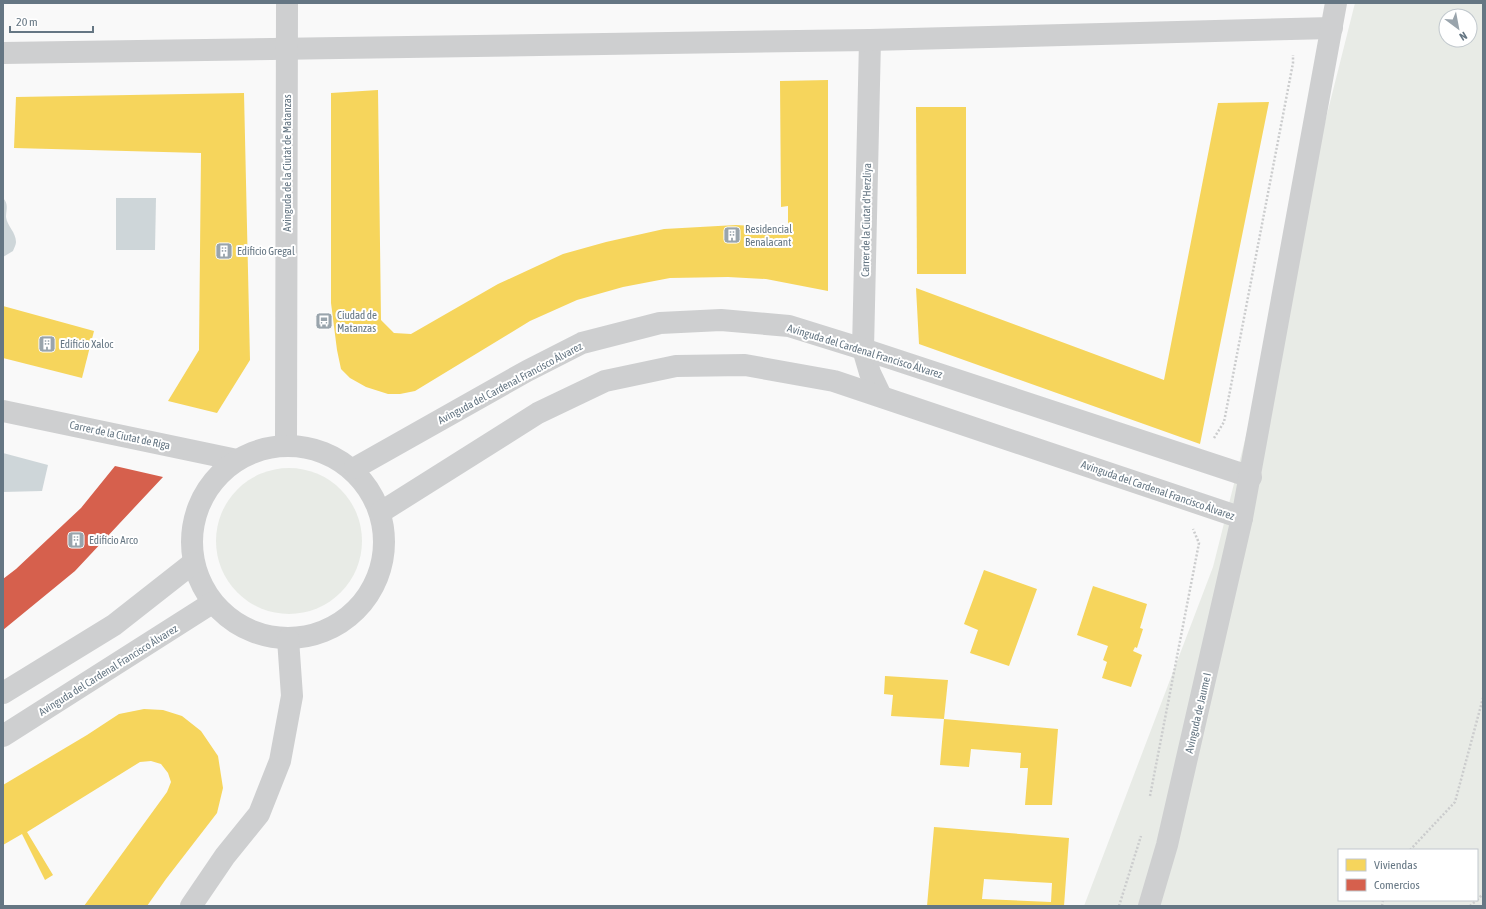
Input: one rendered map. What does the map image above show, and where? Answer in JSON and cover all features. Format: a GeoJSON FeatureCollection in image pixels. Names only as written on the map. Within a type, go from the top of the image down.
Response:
{"type":"FeatureCollection","features":[{"type":"Feature","properties":{"kind":"street","name":"Avinguda de la Ciutat de Matanzas"},"geometry":{"type":"LineString","coordinates":[[286,445],[287,3]]}},
{"type":"Feature","properties":{"kind":"street","name":"Avinguda de Jaume I"},"geometry":{"type":"LineString","coordinates":[[1149,906],[1167,845],[1251,477],[1336,3]]}},
{"type":"Feature","properties":{"kind":"street"},"geometry":{"type":"LineString","coordinates":[[3,53],[870,40],[1332,28]]}},
{"type":"Feature","properties":{"kind":"street","name":"Carrer de la Ciutat d'Herzliya"},"geometry":{"type":"LineString","coordinates":[[870,40],[863,349],[870,374],[880,396]]}},
{"type":"Feature","properties":{"kind":"street","name":"Avinguda del Cardenal Francisco Álvarez"},"geometry":{"type":"LineString","coordinates":[[355,468],[527,371],[582,343],[660,323],[721,320],[789,326],[1251,477]]}},
{"type":"Feature","properties":{"kind":"street","name":"Avinguda del Cardenal Francisco Álvarez"},"geometry":{"type":"LineString","coordinates":[[381,512],[538,413],[605,381],[676,366],[744,365],[834,381],[1242,518]]}},
{"type":"Feature","properties":{"kind":"street","name":"Carrer de la Ciutat de Riga"},"geometry":{"type":"LineString","coordinates":[[3,411],[237,460]]}},
{"type":"Feature","properties":{"kind":"street"},"geometry":{"type":"LineString","coordinates":[[286,445],[315,449],[338,458],[355,468],[381,512],[385,536],[382,567],[371,593],[352,615],[328,631],[305,638],[288,639],[252,633],[212,603],[203,590],[193,563],[191,538],[196,511],[211,483],[237,460],[264,448],[286,445]]}},
{"type":"Feature","properties":{"kind":"street"},"geometry":{"type":"LineString","coordinates":[[3,693],[114,625],[193,563]]}},
{"type":"Feature","properties":{"kind":"street","name":"Avinguda del Cardenal Francisco Álvarez"},"geometry":{"type":"LineString","coordinates":[[3,736],[212,603]]}},
{"type":"Feature","properties":{"kind":"street"},"geometry":{"type":"LineString","coordinates":[[191,906],[225,856],[259,814],[280,761],[292,696],[288,639]]}},
{"type":"Feature","properties":{"kind":"path"},"geometry":{"type":"LineString","coordinates":[[1411,849],[1455,802],[1483,698]]}},
{"type":"Feature","properties":{"kind":"shaded area"},"geometry":{"type":"Polygon","coordinates":[[[1355,3],[1483,3],[1483,906],[1084,906],[1213,567],[1355,3]]]}},
{"type":"Feature","properties":{"kind":"shaded area"},"geometry":{"type":"Polygon","coordinates":[[[3,198],[7,205],[6,217],[15,235],[16,242],[13,251],[3,257],[3,198]]]}},
{"type":"Feature","properties":{"kind":"shaded area"},"geometry":{"type":"Polygon","coordinates":[[[116,198],[156,198],[155,250],[116,250],[116,198]]]}},
{"type":"Feature","properties":{"kind":"shaded area"},"geometry":{"type":"Polygon","coordinates":[[[3,453],[48,465],[42,491],[3,492],[3,453]]]}},
{"type":"Feature","properties":{"kind":"shaded area"},"geometry":{"type":"Polygon","coordinates":[[[289,468],[317,474],[335,485],[345,495],[356,513],[362,541],[356,569],[345,587],[335,597],[317,608],[289,614],[261,608],[243,597],[233,587],[222,569],[216,541],[222,513],[233,495],[243,485],[261,474],[289,468]]]}},
{"type":"Feature","properties":{"kind":"building: Viviendas","name":"Residencial Benalacant"},"geometry":{"type":"Polygon","coordinates":[[[828,80],[828,291],[766,279],[728,277],[670,278],[623,287],[577,300],[530,321],[415,391],[400,394],[388,394],[366,387],[350,378],[341,369],[331,303],[331,93],[378,90],[381,320],[394,333],[411,334],[498,284],[563,254],[606,242],[664,229],[736,225],[788,228],[788,206],[781,207],[780,81],[828,80]]]}},
{"type":"Feature","properties":{"kind":"building: Viviendas","name":"Edificio Gregal"},"geometry":{"type":"Polygon","coordinates":[[[244,93],[250,360],[217,413],[168,401],[199,350],[201,153],[14,148],[16,97],[244,93]]]}},
{"type":"Feature","properties":{"kind":"building: Viviendas"},"geometry":{"type":"Polygon","coordinates":[[[1269,102],[1200,444],[919,344],[916,288],[1164,380],[1218,103],[1269,102]]]}},
{"type":"Feature","properties":{"kind":"building: Viviendas"},"geometry":{"type":"Polygon","coordinates":[[[916,107],[966,107],[966,274],[917,274],[916,107]]]}},
{"type":"Feature","properties":{"kind":"building: Viviendas","name":"Edificio Xaloc"},"geometry":{"type":"Polygon","coordinates":[[[3,306],[94,331],[82,378],[3,358],[3,306]]]}},
{"type":"Feature","properties":{"kind":"building: Viviendas"},"geometry":{"type":"Polygon","coordinates":[[[984,570],[1037,589],[1009,666],[970,653],[978,630],[964,624],[984,570]]]}},
{"type":"Feature","properties":{"kind":"building: Viviendas"},"geometry":{"type":"Polygon","coordinates":[[[1093,586],[1147,604],[1140,628],[1143,629],[1137,648],[1135,647],[1133,651],[1142,655],[1131,687],[1102,678],[1107,662],[1103,660],[1108,646],[1077,635],[1093,586]]]}},
{"type":"Feature","properties":{"kind":"building: Viviendas"},"geometry":{"type":"Polygon","coordinates":[[[885,676],[948,680],[944,719],[891,716],[893,695],[884,694],[885,676]]]}},
{"type":"Feature","properties":{"kind":"building: Viviendas"},"geometry":{"type":"Polygon","coordinates":[[[144,709],[163,710],[182,716],[201,731],[218,756],[223,788],[217,813],[147,906],[84,906],[167,792],[171,782],[168,773],[161,764],[151,761],[140,762],[27,832],[53,875],[45,880],[22,834],[3,845],[3,785],[87,735],[119,714],[144,709]]]}},
{"type":"Feature","properties":{"kind":"building: Viviendas"},"geometry":{"type":"Polygon","coordinates":[[[944,719],[1058,729],[1052,805],[1025,805],[1028,768],[1020,768],[1021,753],[971,749],[969,767],[940,765],[944,719]]]}},
{"type":"Feature","properties":{"kind":"building: Viviendas"},"geometry":{"type":"Polygon","coordinates":[[[934,827],[1069,838],[1064,906],[927,906],[934,827]],[[984,879],[982,899],[1051,902],[1052,883],[984,879]]]}},
{"type":"Feature","properties":{"kind":"building: Comercios","name":"Edificio Arco"},"geometry":{"type":"Polygon","coordinates":[[[115,466],[163,477],[75,571],[3,630],[3,579],[16,569],[81,508],[115,466]]]}},
{"type":"Feature","properties":{"kind":"place","name":"Residencial Benalacant"},"geometry":{"type":"Point","coordinates":[732,235]}},
{"type":"Feature","properties":{"kind":"place","name":"Edificio Gregal"},"geometry":{"type":"Point","coordinates":[224,251]}},
{"type":"Feature","properties":{"kind":"place","name":"Ciudad de Matanzas"},"geometry":{"type":"Point","coordinates":[324,321]}},
{"type":"Feature","properties":{"kind":"place","name":"Edificio Xaloc"},"geometry":{"type":"Point","coordinates":[47,344]}},
{"type":"Feature","properties":{"kind":"place","name":"Edificio Arco"},"geometry":{"type":"Point","coordinates":[76,540]}}]}
